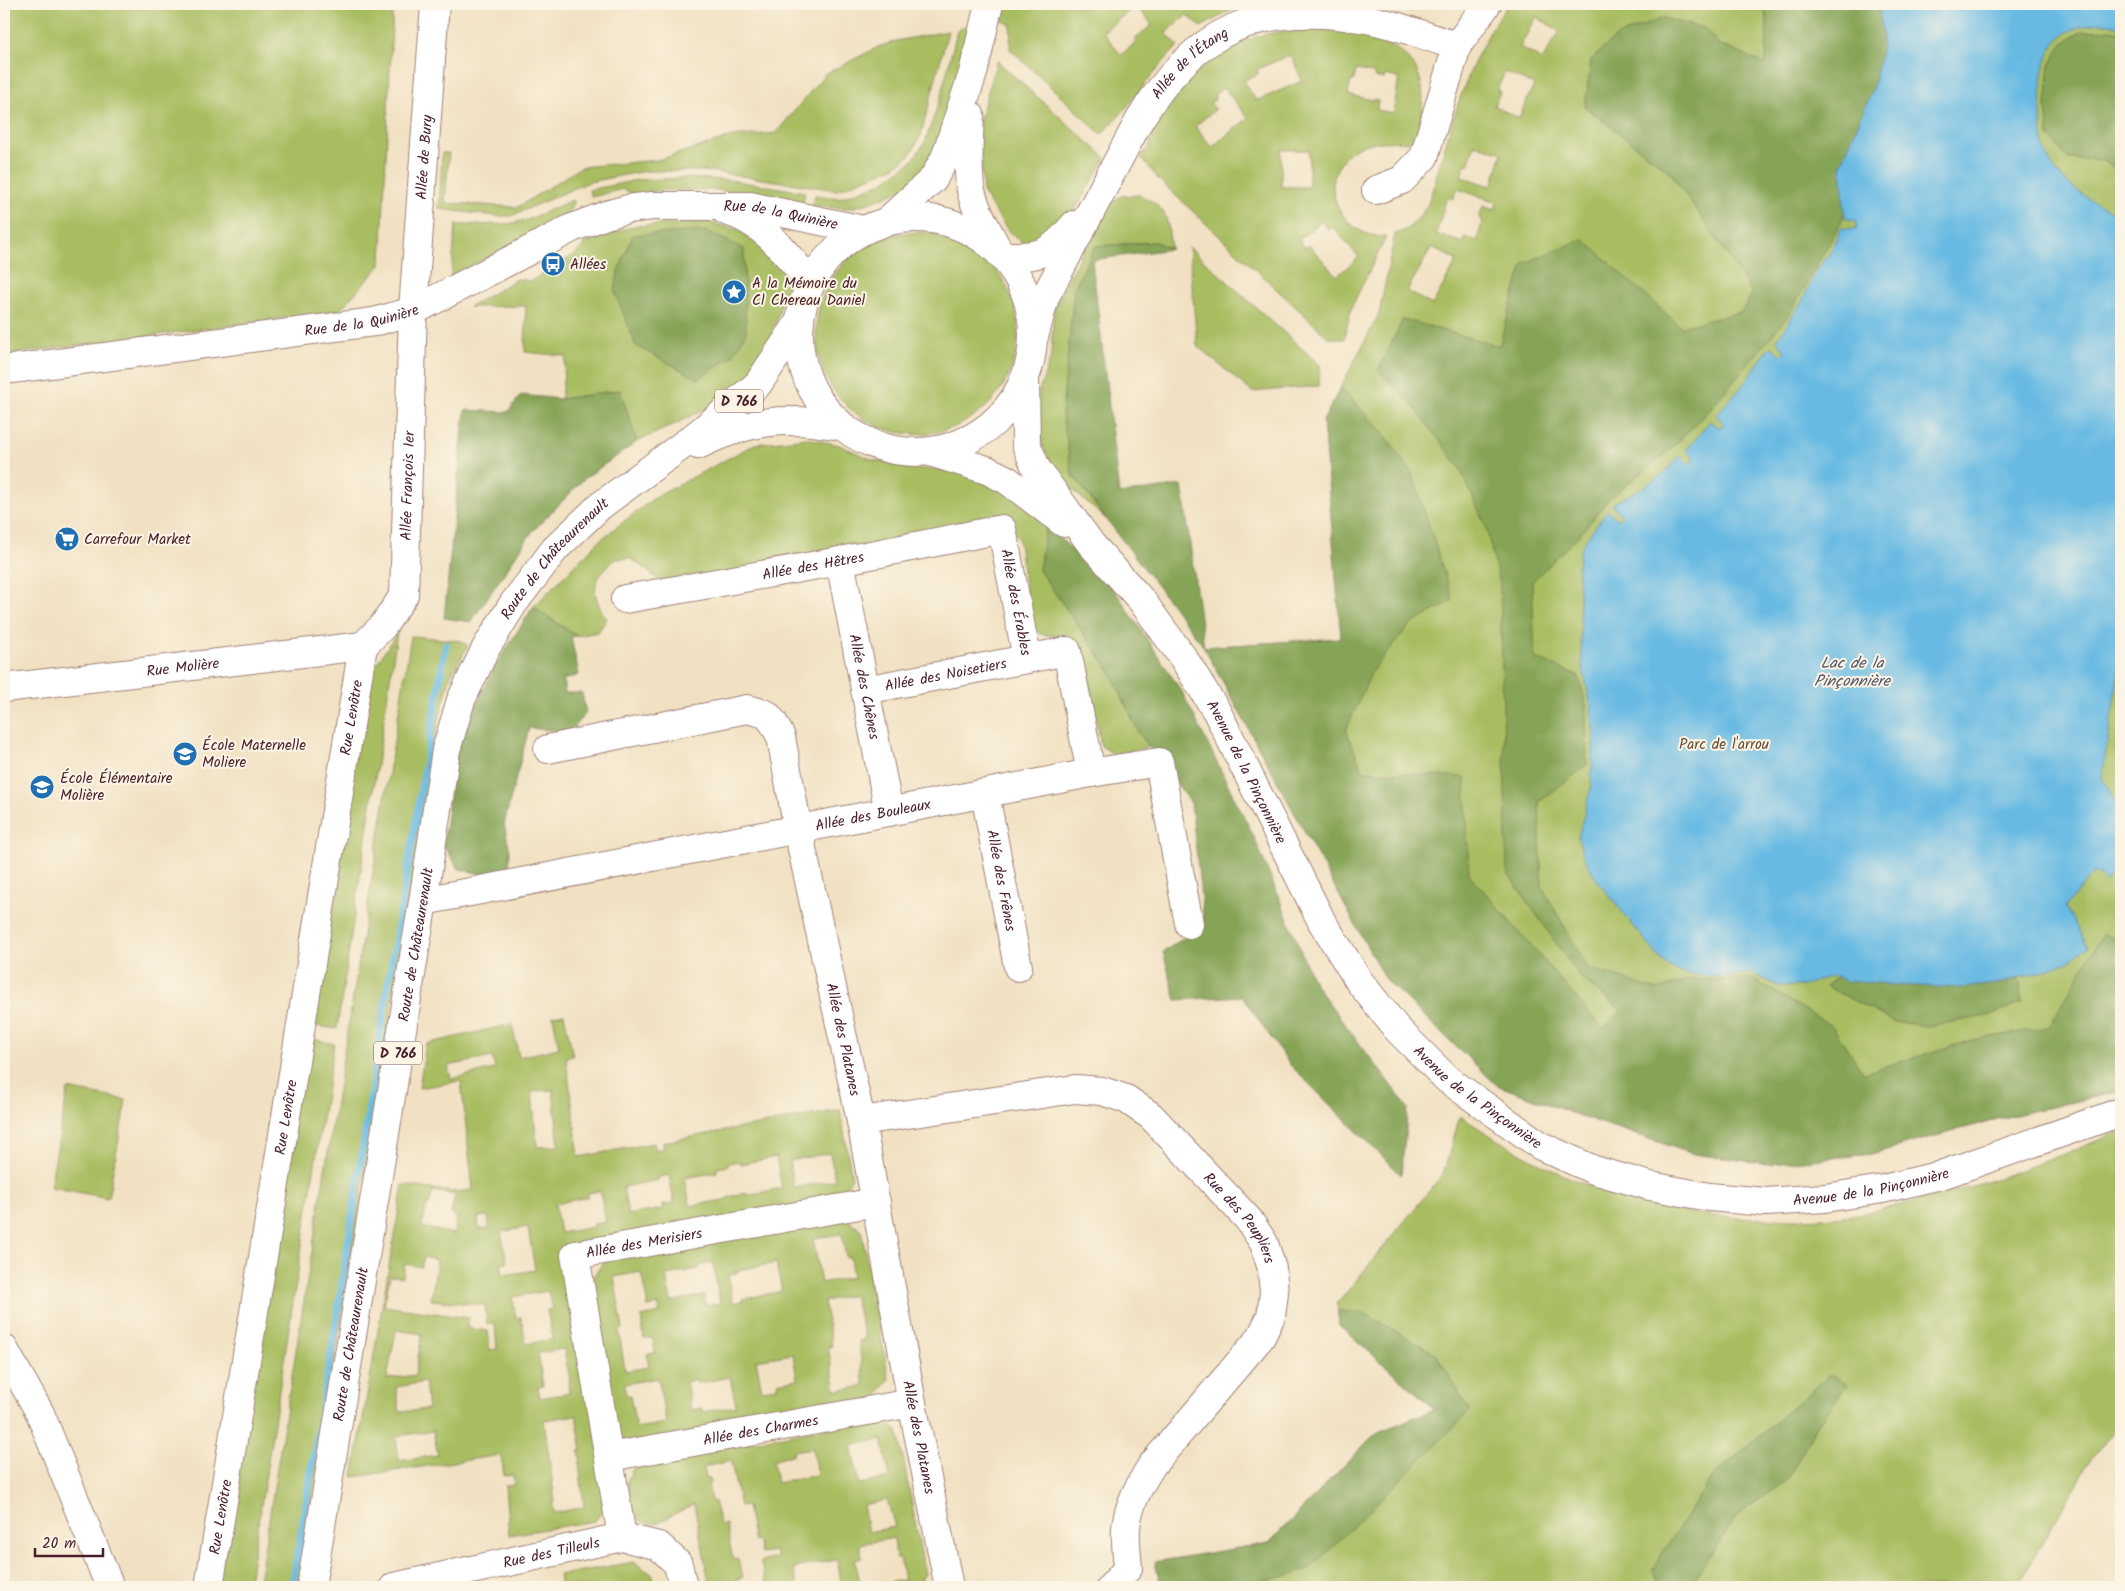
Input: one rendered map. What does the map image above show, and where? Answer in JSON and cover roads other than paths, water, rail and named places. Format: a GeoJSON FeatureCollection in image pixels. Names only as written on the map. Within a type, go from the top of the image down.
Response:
{"type":"FeatureCollection","features":[{"type":"Feature","properties":{"kind":"street","name":"Allée de Bury"},"geometry":{"type":"LineString","coordinates":[[412,311],[435,4]]}},
{"type":"Feature","properties":{"kind":"street","name":"D 766"},"geometry":{"type":"LineString","coordinates":[[800,321],[811,284],[824,262],[842,244],[874,226],[933,179],[945,158],[973,73],[989,4]]}},
{"type":"Feature","properties":{"kind":"street"},"geometry":{"type":"LineString","coordinates":[[1376,190],[1402,180],[1424,157],[1457,46],[1487,4]]}},
{"type":"Feature","properties":{"kind":"street","name":"Allée de l'Étang"},"geometry":{"type":"LineString","coordinates":[[1034,337],[1046,297],[1096,199],[1155,93],[1175,69],[1207,41],[1240,25],[1292,13],[1321,13],[1366,19],[1457,46]]}},
{"type":"Feature","properties":{"kind":"street","name":"D 766"},"geometry":{"type":"LineString","coordinates":[[973,73],[968,149],[970,186],[980,217],[1001,253]]}},
{"type":"Feature","properties":{"kind":"street","name":"Allée de l'Étang"},"geometry":{"type":"LineString","coordinates":[[1001,253],[1037,256],[1050,250],[1059,243],[1096,199]]}},
{"type":"Feature","properties":{"kind":"street","name":"Rue de la Quinière"},"geometry":{"type":"LineString","coordinates":[[698,205],[729,212],[754,223],[784,250],[811,284]]}},
{"type":"Feature","properties":{"kind":"street","name":"Rue de la Quinière"},"geometry":{"type":"LineString","coordinates":[[4,370],[374,322],[412,311],[572,228],[606,215],[652,206],[750,206],[874,226]]}},
{"type":"Feature","properties":{"kind":"street"},"geometry":{"type":"LineString","coordinates":[[874,226],[916,217],[945,221],[974,232],[1001,253],[1017,274],[1026,293],[1032,315],[1034,337],[1025,381]]}},
{"type":"Feature","properties":{"kind":"street","name":"Allée François 1er"},"geometry":{"type":"LineString","coordinates":[[363,646],[383,626],[404,595],[412,311]]}},
{"type":"Feature","properties":{"kind":"street"},"geometry":{"type":"LineString","coordinates":[[800,321],[799,344],[803,368],[824,409],[841,426]]}},
{"type":"Feature","properties":{"kind":"street","name":"Route de Châteaurenault"},"geometry":{"type":"LineString","coordinates":[[311,1587],[446,750],[461,700],[486,648],[514,604],[555,549],[600,506],[735,405],[758,384],[800,321]]}},
{"type":"Feature","properties":{"kind":"street","name":"D 766"},"geometry":{"type":"LineString","coordinates":[[841,426],[861,439],[883,449],[906,453],[930,452],[951,448],[970,440],[987,429],[1011,404],[1025,381]]}},
{"type":"Feature","properties":{"kind":"street","name":"Avenue de la Pinçonnière"},"geometry":{"type":"LineString","coordinates":[[1025,381],[1026,444],[1036,468],[1091,544],[1142,601],[1184,659],[1217,712],[1322,922],[1359,981],[1397,1029],[1447,1079],[1541,1146],[1594,1170],[1650,1186],[1709,1197],[1766,1202],[1825,1198],[1882,1189],[1941,1175],[2121,1112]]}},
{"type":"Feature","properties":{"kind":"street","name":"Route de Châteaurenault"},"geometry":{"type":"LineString","coordinates":[[658,464],[706,441],[748,425],[782,421],[810,421],[841,426]]}},
{"type":"Feature","properties":{"kind":"street","name":"Avenue de la Pinçonnière"},"geometry":{"type":"LineString","coordinates":[[930,452],[978,467],[1007,480],[1091,544]]}},
{"type":"Feature","properties":{"kind":"street","name":"Allée des Hêtres"},"geometry":{"type":"LineString","coordinates":[[625,599],[840,561],[1002,529]]}},
{"type":"Feature","properties":{"kind":"street","name":"Allée des Érables"},"geometry":{"type":"LineString","coordinates":[[1002,529],[1027,659],[1067,651],[1091,773]]}},
{"type":"Feature","properties":{"kind":"street","name":"Allée des Chênes"},"geometry":{"type":"LineString","coordinates":[[840,561],[889,812]]}},
{"type":"Feature","properties":{"kind":"street","name":"Rue Molière"},"geometry":{"type":"LineString","coordinates":[[4,688],[363,646]]}},
{"type":"Feature","properties":{"kind":"street","name":"Rue Lenôtre"},"geometry":{"type":"LineString","coordinates":[[209,1587],[363,646]]}},
{"type":"Feature","properties":{"kind":"street","name":"Allée des Noisetiers"},"geometry":{"type":"LineString","coordinates":[[866,690],[1027,659]]}},
{"type":"Feature","properties":{"kind":"street","name":"Allée des Platanes"},"geometry":{"type":"LineString","coordinates":[[548,749],[747,709],[766,714],[773,722],[780,737],[798,830],[861,1121],[912,1403],[949,1587]]}},
{"type":"Feature","properties":{"kind":"street","name":"Allée des Bouleaux"},"geometry":{"type":"LineString","coordinates":[[423,901],[1091,773],[1159,762],[1189,924]]}},
{"type":"Feature","properties":{"kind":"street","name":"Allée des Frênes"},"geometry":{"type":"LineString","coordinates":[[985,794],[1018,967]]}},
{"type":"Feature","properties":{"kind":"street","name":"Rue des Peupliers"},"geometry":{"type":"LineString","coordinates":[[861,1121],[1042,1093],[1075,1090],[1102,1091],[1126,1099],[1151,1116],[1248,1219],[1264,1243],[1272,1269],[1274,1293],[1271,1316],[1261,1337],[1182,1429],[1148,1472],[1130,1508],[1126,1528],[1128,1568],[1110,1587]]}},
{"type":"Feature","properties":{"kind":"street","name":"Allée des Merisiers"},"geometry":{"type":"LineString","coordinates":[[622,1537],[575,1255],[876,1202]]}},
{"type":"Feature","properties":{"kind":"street"},"geometry":{"type":"LineString","coordinates":[[4,1349],[40,1413],[110,1587]]}},
{"type":"Feature","properties":{"kind":"street","name":"Allée des Charmes"},"geometry":{"type":"LineString","coordinates":[[609,1457],[912,1403]]}},
{"type":"Feature","properties":{"kind":"street","name":"Rue des Tilleuls"},"geometry":{"type":"LineString","coordinates":[[394,1587],[622,1537],[660,1546],[678,1564],[683,1587]]}},
{"type":"Feature","properties":{"kind":"water","name":"Lac de la Pinçonnière"},"geometry":{"type":"Polygon","coordinates":[[[1878,4],[2121,4],[2121,28],[2104,24],[2088,25],[2073,29],[2054,44],[2048,54],[2043,78],[2041,125],[2048,158],[2062,178],[2080,193],[2121,217],[2121,656],[2102,778],[2121,811],[2121,864],[2107,882],[2094,872],[2065,907],[2088,946],[2068,962],[2002,983],[1964,988],[1896,985],[1861,981],[1847,982],[1837,976],[1828,977],[1803,986],[1778,986],[1752,973],[1720,977],[1687,974],[1676,971],[1661,960],[1596,879],[1584,857],[1578,838],[1591,787],[1594,735],[1591,707],[1582,665],[1578,567],[1580,551],[1586,539],[1608,510],[1618,520],[1622,516],[1612,504],[1663,474],[1680,456],[1690,464],[1694,459],[1686,451],[1710,421],[1719,428],[1724,424],[1716,415],[1744,384],[1769,348],[1772,347],[1781,355],[1785,351],[1777,340],[1803,300],[1815,273],[1831,251],[1841,228],[1856,229],[1857,221],[1845,218],[1841,164],[1871,94],[1880,59],[1883,35],[1878,4]]]}},
{"type":"Feature","properties":{"kind":"waterway"},"geometry":{"type":"LineString","coordinates":[[292,1587],[336,1322],[388,984],[446,644]]}},
{"type":"Feature","properties":{"kind":"place","name":"Allées"},"geometry":{"type":"Point","coordinates":[553,264]}},
{"type":"Feature","properties":{"kind":"place","name":"A la Mémoire du Cl Chereau Daniel"},"geometry":{"type":"Point","coordinates":[734,292]}},
{"type":"Feature","properties":{"kind":"place","name":"Carrefour Market"},"geometry":{"type":"Point","coordinates":[67,539]}},
{"type":"Feature","properties":{"kind":"place","name":"École Maternelle Moliere"},"geometry":{"type":"Point","coordinates":[185,754]}},
{"type":"Feature","properties":{"kind":"place","name":"École Élémentaire Molière"},"geometry":{"type":"Point","coordinates":[42,787]}},
{"type":"Feature","properties":{"kind":"park label","name":"Parc de l'arrou"},"geometry":{"type":"Point","coordinates":[1724,744]}}]}
